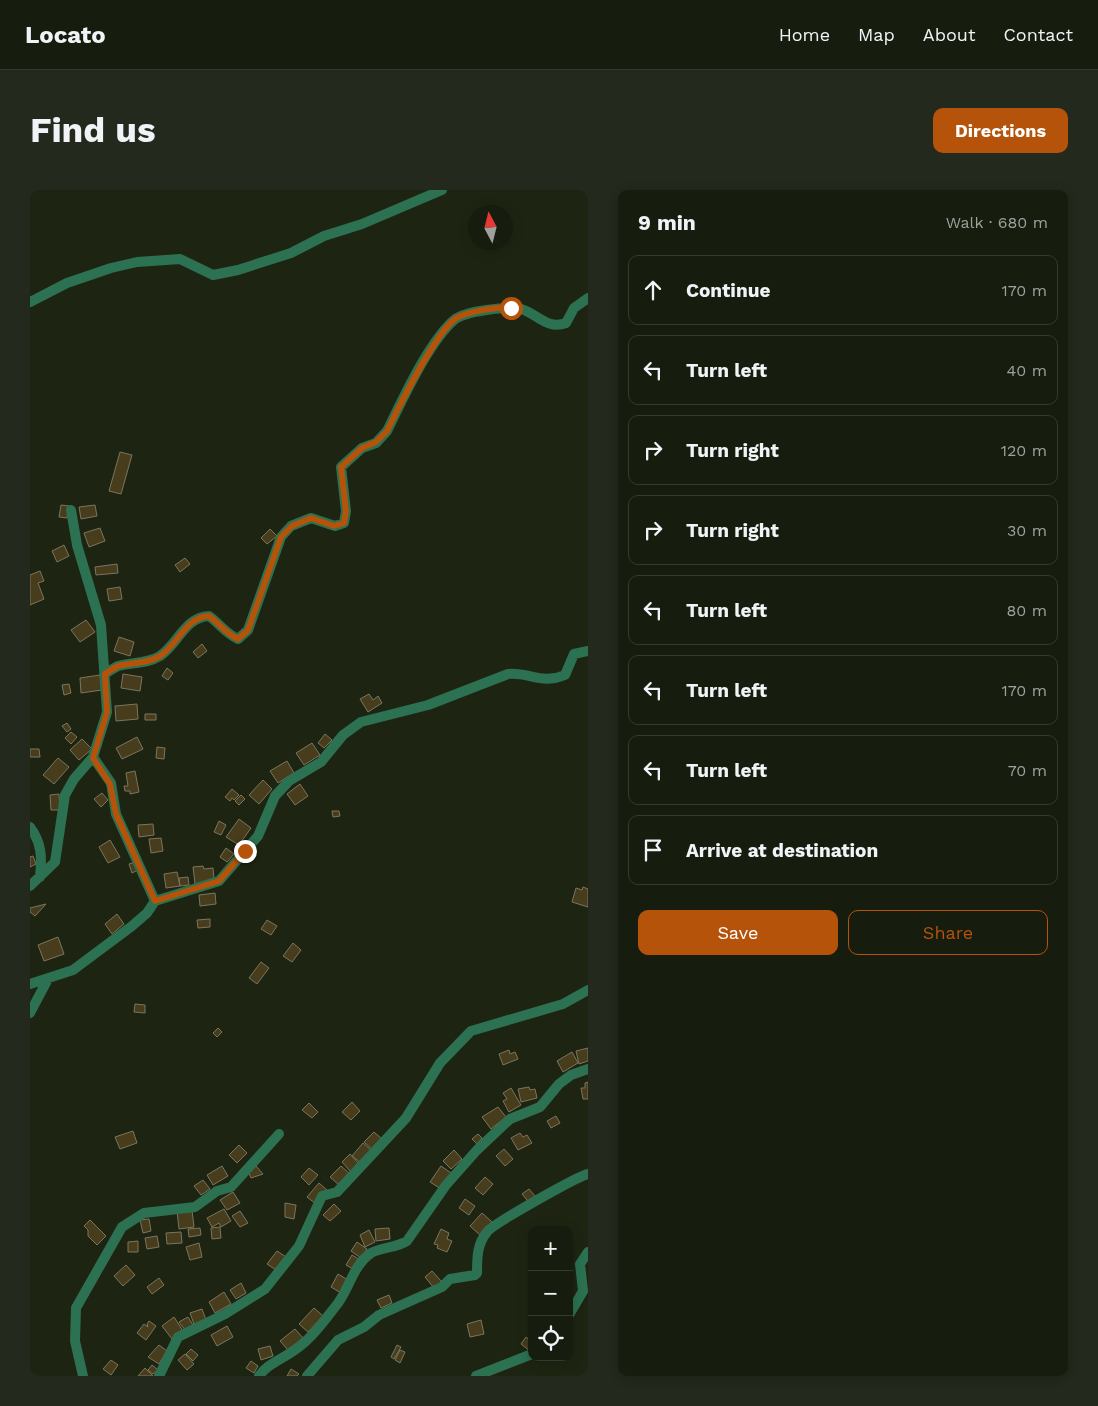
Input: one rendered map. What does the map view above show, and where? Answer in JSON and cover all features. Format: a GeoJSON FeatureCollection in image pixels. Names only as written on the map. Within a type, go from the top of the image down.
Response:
{"type":"FeatureCollection","features":[{"type":"Feature","properties":{"kind":"street"},"geometry":{"type":"LineString","coordinates":[[30,302],[67,283],[111,268],[138,262],[180,259],[213,275],[238,270],[291,253],[324,236],[362,224],[442,190]]}},
{"type":"Feature","properties":{"kind":"street"},"geometry":{"type":"LineString","coordinates":[[105,674],[118,666],[141,663],[161,655],[182,631],[199,616],[209,616],[218,622],[226,634],[238,639],[248,630],[281,537],[292,526],[311,518],[334,526],[344,523],[346,511],[341,467],[362,448],[376,442],[387,431],[437,340],[456,318],[501,306],[522,310],[546,324],[558,326],[566,323],[574,308],[588,298]]}},
{"type":"Feature","properties":{"kind":"street"},"geometry":{"type":"LineString","coordinates":[[30,886],[55,862],[66,795],[74,779],[93,758],[107,712],[101,625],[77,545],[72,510]]}},
{"type":"Feature","properties":{"kind":"street"},"geometry":{"type":"LineString","coordinates":[[30,984],[73,970],[132,926],[147,913],[155,901],[219,881],[258,836],[275,796],[289,781],[321,762],[343,735],[361,722],[428,705],[508,674],[518,673],[552,681],[564,675],[574,654],[588,651]]}},
{"type":"Feature","properties":{"kind":"street"},"geometry":{"type":"LineString","coordinates":[[93,758],[110,784],[116,814],[155,901]]}},
{"type":"Feature","properties":{"kind":"street"},"geometry":{"type":"LineString","coordinates":[[30,827],[37,836],[42,856],[40,877]]}},
{"type":"Feature","properties":{"kind":"street"},"geometry":{"type":"LineString","coordinates":[[30,1013],[48,979]]}},
{"type":"Feature","properties":{"kind":"street"},"geometry":{"type":"LineString","coordinates":[[159,1376],[178,1337],[225,1314],[265,1289],[299,1246],[322,1196],[338,1192],[406,1118],[440,1063],[471,1031],[563,1004],[588,990]]}},
{"type":"Feature","properties":{"kind":"street"},"geometry":{"type":"LineString","coordinates":[[259,1376],[264,1368],[296,1349],[323,1322],[338,1304],[360,1263],[372,1252],[398,1247],[407,1241],[446,1185],[510,1119],[540,1108],[559,1084],[571,1074],[588,1069]]}},
{"type":"Feature","properties":{"kind":"street"},"geometry":{"type":"LineString","coordinates":[[83,1376],[75,1341],[76,1308],[122,1227],[144,1214],[195,1206],[217,1190],[231,1187],[279,1134]]}},
{"type":"Feature","properties":{"kind":"street"},"geometry":{"type":"LineString","coordinates":[[307,1376],[338,1340],[364,1327],[379,1315],[442,1287],[450,1279],[478,1273],[479,1244],[488,1230],[562,1185],[588,1174]]}},
{"type":"Feature","properties":{"kind":"street"},"geometry":{"type":"LineString","coordinates":[[573,1308],[582,1291],[580,1264],[588,1252]]}},
{"type":"Feature","properties":{"kind":"street"},"geometry":{"type":"LineString","coordinates":[[476,1376],[528,1356]]}},
{"type":"Feature","properties":{"kind":"building"},"geometry":{"type":"Polygon","coordinates":[[[120,452],[132,455],[121,494],[109,491],[120,452]]]}},
{"type":"Feature","properties":{"kind":"building"},"geometry":{"type":"Polygon","coordinates":[[[61,505],[69,506],[67,518],[59,517],[61,505]]]}},
{"type":"Feature","properties":{"kind":"building"},"geometry":{"type":"Polygon","coordinates":[[[95,505],[97,516],[81,519],[79,507],[95,505]]]}},
{"type":"Feature","properties":{"kind":"building"},"geometry":{"type":"Polygon","coordinates":[[[100,528],[105,541],[89,547],[84,533],[100,528]]]}},
{"type":"Feature","properties":{"kind":"building"},"geometry":{"type":"Polygon","coordinates":[[[270,529],[277,536],[267,544],[261,538],[270,529]]]}},
{"type":"Feature","properties":{"kind":"building"},"geometry":{"type":"Polygon","coordinates":[[[64,545],[69,556],[57,562],[52,551],[64,545]]]}},
{"type":"Feature","properties":{"kind":"building"},"geometry":{"type":"Polygon","coordinates":[[[185,558],[190,564],[180,572],[175,565],[185,558]]]}},
{"type":"Feature","properties":{"kind":"building"},"geometry":{"type":"Polygon","coordinates":[[[117,564],[118,573],[96,575],[95,567],[117,564]]]}},
{"type":"Feature","properties":{"kind":"building"},"geometry":{"type":"Polygon","coordinates":[[[40,571],[44,581],[38,583],[44,599],[30,605],[30,575],[40,571]]]}},
{"type":"Feature","properties":{"kind":"building"},"geometry":{"type":"Polygon","coordinates":[[[120,587],[122,599],[109,601],[107,589],[120,587]]]}},
{"type":"Feature","properties":{"kind":"building"},"geometry":{"type":"Polygon","coordinates":[[[86,620],[95,632],[80,642],[71,630],[86,620]]]}},
{"type":"Feature","properties":{"kind":"building"},"geometry":{"type":"Polygon","coordinates":[[[119,637],[134,642],[130,656],[114,651],[119,637]]]}},
{"type":"Feature","properties":{"kind":"building"},"geometry":{"type":"Polygon","coordinates":[[[202,644],[207,651],[198,658],[193,652],[202,644]]]}},
{"type":"Feature","properties":{"kind":"building"},"geometry":{"type":"Polygon","coordinates":[[[167,668],[173,673],[168,680],[162,676],[167,668]]]}},
{"type":"Feature","properties":{"kind":"building"},"geometry":{"type":"Polygon","coordinates":[[[123,674],[142,677],[140,691],[121,688],[123,674]]]}},
{"type":"Feature","properties":{"kind":"building"},"geometry":{"type":"Polygon","coordinates":[[[100,675],[102,690],[81,693],[80,678],[100,675]]]}},
{"type":"Feature","properties":{"kind":"building"},"geometry":{"type":"Polygon","coordinates":[[[69,684],[71,693],[64,695],[62,685],[69,684]]]}},
{"type":"Feature","properties":{"kind":"building"},"geometry":{"type":"Polygon","coordinates":[[[369,694],[373,700],[378,696],[382,703],[368,712],[360,699],[369,694]]]}},
{"type":"Feature","properties":{"kind":"building"},"geometry":{"type":"Polygon","coordinates":[[[137,704],[138,719],[116,721],[115,706],[137,704]]]}},
{"type":"Feature","properties":{"kind":"building"},"geometry":{"type":"Polygon","coordinates":[[[145,714],[156,714],[156,720],[145,720],[145,714]]]}},
{"type":"Feature","properties":{"kind":"building"},"geometry":{"type":"Polygon","coordinates":[[[67,723],[71,729],[67,732],[62,726],[67,723]]]}},
{"type":"Feature","properties":{"kind":"building"},"geometry":{"type":"Polygon","coordinates":[[[71,732],[77,737],[71,744],[65,738],[71,732]]]}},
{"type":"Feature","properties":{"kind":"building"},"geometry":{"type":"Polygon","coordinates":[[[325,734],[332,740],[324,748],[318,743],[325,734]]]}},
{"type":"Feature","properties":{"kind":"building"},"geometry":{"type":"Polygon","coordinates":[[[137,737],[143,749],[122,759],[116,748],[137,737]]]}},
{"type":"Feature","properties":{"kind":"building"},"geometry":{"type":"Polygon","coordinates":[[[82,739],[92,749],[79,760],[70,750],[82,739]]]}},
{"type":"Feature","properties":{"kind":"building"},"geometry":{"type":"Polygon","coordinates":[[[312,743],[320,755],[304,765],[296,753],[312,743]]]}},
{"type":"Feature","properties":{"kind":"building"},"geometry":{"type":"Polygon","coordinates":[[[157,747],[165,748],[164,759],[156,758],[157,747]]]}},
{"type":"Feature","properties":{"kind":"building"},"geometry":{"type":"Polygon","coordinates":[[[30,749],[39,749],[40,757],[30,757],[30,749]]]}},
{"type":"Feature","properties":{"kind":"building"},"geometry":{"type":"Polygon","coordinates":[[[58,758],[69,767],[54,784],[43,775],[58,758]]]}},
{"type":"Feature","properties":{"kind":"building"},"geometry":{"type":"Polygon","coordinates":[[[287,761],[294,773],[278,783],[270,771],[287,761]]]}},
{"type":"Feature","properties":{"kind":"building"},"geometry":{"type":"Polygon","coordinates":[[[135,771],[139,792],[130,794],[130,791],[125,791],[124,786],[128,786],[126,773],[135,771]]]}},
{"type":"Feature","properties":{"kind":"building"},"geometry":{"type":"Polygon","coordinates":[[[263,780],[272,789],[259,804],[249,795],[263,780]]]}},
{"type":"Feature","properties":{"kind":"building"},"geometry":{"type":"Polygon","coordinates":[[[300,784],[308,796],[295,805],[287,794],[300,784]]]}},
{"type":"Feature","properties":{"kind":"building"},"geometry":{"type":"Polygon","coordinates":[[[232,789],[239,795],[230,801],[225,797],[232,789]]]}},
{"type":"Feature","properties":{"kind":"building"},"geometry":{"type":"Polygon","coordinates":[[[102,793],[108,800],[101,807],[94,799],[102,793]]]}},
{"type":"Feature","properties":{"kind":"building"},"geometry":{"type":"Polygon","coordinates":[[[59,794],[60,810],[51,810],[50,795],[59,794]]]}},
{"type":"Feature","properties":{"kind":"building"},"geometry":{"type":"Polygon","coordinates":[[[241,795],[245,799],[239,805],[235,801],[241,795]]]}},
{"type":"Feature","properties":{"kind":"building"},"geometry":{"type":"Polygon","coordinates":[[[332,811],[339,811],[340,816],[333,817],[332,811]]]}},
{"type":"Feature","properties":{"kind":"building"},"geometry":{"type":"Polygon","coordinates":[[[239,819],[251,828],[239,845],[226,837],[239,819]]]}},
{"type":"Feature","properties":{"kind":"building"},"geometry":{"type":"Polygon","coordinates":[[[219,821],[226,825],[221,835],[214,832],[219,821]]]}},
{"type":"Feature","properties":{"kind":"building"},"geometry":{"type":"Polygon","coordinates":[[[153,824],[154,835],[139,837],[138,825],[153,824]]]}},
{"type":"Feature","properties":{"kind":"building"},"geometry":{"type":"Polygon","coordinates":[[[161,838],[163,851],[151,853],[149,839],[161,838]]]}},
{"type":"Feature","properties":{"kind":"building"},"geometry":{"type":"Polygon","coordinates":[[[110,840],[120,857],[108,863],[99,847],[110,840]]]}},
{"type":"Feature","properties":{"kind":"building"},"geometry":{"type":"Polygon","coordinates":[[[226,848],[234,854],[227,862],[220,857],[226,848]]]}},
{"type":"Feature","properties":{"kind":"building"},"geometry":{"type":"Polygon","coordinates":[[[33,856],[36,864],[30,867],[30,857],[33,856]]]}},
{"type":"Feature","properties":{"kind":"building"},"geometry":{"type":"Polygon","coordinates":[[[135,862],[138,870],[132,873],[129,864],[135,862]]]}},
{"type":"Feature","properties":{"kind":"building"},"geometry":{"type":"Polygon","coordinates":[[[203,866],[204,869],[213,868],[214,879],[195,884],[193,867],[203,866]]]}},
{"type":"Feature","properties":{"kind":"building"},"geometry":{"type":"Polygon","coordinates":[[[177,872],[180,886],[166,888],[164,874],[177,872]]]}},
{"type":"Feature","properties":{"kind":"building"},"geometry":{"type":"Polygon","coordinates":[[[188,877],[189,885],[180,886],[179,878],[188,877]]]}},
{"type":"Feature","properties":{"kind":"building"},"geometry":{"type":"Polygon","coordinates":[[[583,887],[588,889],[588,907],[572,902],[576,888],[582,890],[583,887]]]}},
{"type":"Feature","properties":{"kind":"building"},"geometry":{"type":"Polygon","coordinates":[[[215,893],[216,904],[200,906],[199,895],[215,893]]]}},
{"type":"Feature","properties":{"kind":"building"},"geometry":{"type":"Polygon","coordinates":[[[46,904],[35,916],[30,912],[30,908],[46,904]]]}},
{"type":"Feature","properties":{"kind":"building"},"geometry":{"type":"Polygon","coordinates":[[[117,914],[124,924],[112,934],[105,924],[117,914]]]}},
{"type":"Feature","properties":{"kind":"building"},"geometry":{"type":"Polygon","coordinates":[[[210,919],[210,927],[198,928],[197,920],[210,919]]]}},
{"type":"Feature","properties":{"kind":"building"},"geometry":{"type":"Polygon","coordinates":[[[267,920],[277,926],[271,935],[261,929],[267,920]]]}},
{"type":"Feature","properties":{"kind":"building"},"geometry":{"type":"Polygon","coordinates":[[[58,937],[64,954],[44,961],[38,945],[58,937]]]}},
{"type":"Feature","properties":{"kind":"building"},"geometry":{"type":"Polygon","coordinates":[[[293,943],[301,950],[292,962],[283,956],[293,943]]]}},
{"type":"Feature","properties":{"kind":"building"},"geometry":{"type":"Polygon","coordinates":[[[261,962],[269,968],[257,984],[249,978],[261,962]]]}},
{"type":"Feature","properties":{"kind":"building"},"geometry":{"type":"Polygon","coordinates":[[[135,1004],[145,1005],[145,1013],[134,1012],[135,1004]]]}},
{"type":"Feature","properties":{"kind":"building"},"geometry":{"type":"Polygon","coordinates":[[[218,1028],[222,1032],[217,1037],[213,1033],[218,1028]]]}},
{"type":"Feature","properties":{"kind":"building"},"geometry":{"type":"Polygon","coordinates":[[[588,1048],[588,1061],[579,1064],[576,1051],[588,1048]]]}},
{"type":"Feature","properties":{"kind":"building"},"geometry":{"type":"Polygon","coordinates":[[[509,1050],[510,1054],[515,1052],[518,1059],[503,1065],[499,1054],[509,1050]]]}},
{"type":"Feature","properties":{"kind":"building"},"geometry":{"type":"Polygon","coordinates":[[[572,1052],[578,1063],[563,1072],[557,1061],[572,1052]]]}},
{"type":"Feature","properties":{"kind":"building"},"geometry":{"type":"Polygon","coordinates":[[[588,1082],[588,1099],[583,1099],[581,1088],[585,1088],[585,1083],[588,1082]]]}},
{"type":"Feature","properties":{"kind":"building"},"geometry":{"type":"Polygon","coordinates":[[[529,1087],[530,1090],[535,1089],[537,1098],[521,1102],[518,1089],[529,1087]]]}},
{"type":"Feature","properties":{"kind":"building"},"geometry":{"type":"Polygon","coordinates":[[[511,1088],[521,1105],[509,1112],[503,1101],[507,1099],[503,1093],[511,1088]]]}},
{"type":"Feature","properties":{"kind":"building"},"geometry":{"type":"Polygon","coordinates":[[[352,1102],[360,1111],[351,1120],[342,1112],[352,1102]]]}},
{"type":"Feature","properties":{"kind":"building"},"geometry":{"type":"Polygon","coordinates":[[[309,1103],[318,1112],[312,1118],[302,1110],[309,1103]]]}},
{"type":"Feature","properties":{"kind":"building"},"geometry":{"type":"Polygon","coordinates":[[[498,1107],[506,1117],[491,1129],[482,1117],[498,1107]]]}},
{"type":"Feature","properties":{"kind":"building"},"geometry":{"type":"Polygon","coordinates":[[[556,1116],[560,1123],[551,1128],[547,1121],[556,1116]]]}},
{"type":"Feature","properties":{"kind":"building"},"geometry":{"type":"Polygon","coordinates":[[[133,1131],[137,1143],[120,1149],[115,1137],[133,1131]]]}},
{"type":"Feature","properties":{"kind":"building"},"geometry":{"type":"Polygon","coordinates":[[[374,1132],[382,1139],[373,1150],[364,1142],[374,1132]]]}},
{"type":"Feature","properties":{"kind":"building"},"geometry":{"type":"Polygon","coordinates":[[[520,1133],[523,1137],[527,1135],[532,1143],[518,1150],[511,1138],[520,1133]]]}},
{"type":"Feature","properties":{"kind":"building"},"geometry":{"type":"Polygon","coordinates":[[[478,1134],[482,1138],[477,1144],[472,1139],[478,1134]]]}},
{"type":"Feature","properties":{"kind":"building"},"geometry":{"type":"Polygon","coordinates":[[[363,1143],[372,1151],[361,1163],[352,1156],[363,1143]]]}},
{"type":"Feature","properties":{"kind":"building"},"geometry":{"type":"Polygon","coordinates":[[[239,1145],[247,1153],[237,1163],[229,1155],[239,1145]]]}},
{"type":"Feature","properties":{"kind":"building"},"geometry":{"type":"Polygon","coordinates":[[[504,1149],[513,1159],[505,1166],[496,1156],[504,1149]]]}},
{"type":"Feature","properties":{"kind":"building"},"geometry":{"type":"Polygon","coordinates":[[[454,1150],[462,1159],[451,1169],[443,1161],[454,1150]]]}},
{"type":"Feature","properties":{"kind":"building"},"geometry":{"type":"Polygon","coordinates":[[[350,1154],[359,1164],[351,1172],[342,1162],[350,1154]]]}},
{"type":"Feature","properties":{"kind":"building"},"geometry":{"type":"Polygon","coordinates":[[[222,1166],[228,1176],[213,1185],[207,1175],[222,1166]]]}},
{"type":"Feature","properties":{"kind":"building"},"geometry":{"type":"Polygon","coordinates":[[[246,1166],[256,1166],[263,1174],[251,1178],[246,1166]]]}},
{"type":"Feature","properties":{"kind":"building"},"geometry":{"type":"Polygon","coordinates":[[[341,1166],[350,1174],[339,1185],[330,1177],[341,1166]]]}},
{"type":"Feature","properties":{"kind":"building"},"geometry":{"type":"Polygon","coordinates":[[[441,1166],[451,1173],[441,1189],[430,1182],[441,1166]]]}},
{"type":"Feature","properties":{"kind":"building"},"geometry":{"type":"Polygon","coordinates":[[[309,1168],[318,1175],[309,1185],[301,1177],[309,1168]]]}},
{"type":"Feature","properties":{"kind":"building"},"geometry":{"type":"Polygon","coordinates":[[[485,1177],[493,1184],[483,1195],[475,1188],[485,1177]]]}},
{"type":"Feature","properties":{"kind":"building"},"geometry":{"type":"Polygon","coordinates":[[[203,1180],[210,1189],[201,1195],[194,1186],[203,1180]]]}},
{"type":"Feature","properties":{"kind":"building"},"geometry":{"type":"Polygon","coordinates":[[[319,1183],[328,1191],[316,1204],[307,1197],[319,1183]]]}},
{"type":"Feature","properties":{"kind":"building"},"geometry":{"type":"Polygon","coordinates":[[[529,1189],[535,1196],[528,1201],[522,1194],[529,1189]]]}},
{"type":"Feature","properties":{"kind":"building"},"geometry":{"type":"Polygon","coordinates":[[[233,1192],[240,1203],[227,1210],[220,1200],[233,1192]]]}},
{"type":"Feature","properties":{"kind":"building"},"geometry":{"type":"Polygon","coordinates":[[[465,1199],[475,1206],[469,1215],[459,1208],[465,1199]]]}},
{"type":"Feature","properties":{"kind":"building"},"geometry":{"type":"Polygon","coordinates":[[[285,1203],[296,1205],[294,1219],[285,1217],[285,1203]]]}},
{"type":"Feature","properties":{"kind":"building"},"geometry":{"type":"Polygon","coordinates":[[[334,1204],[341,1211],[330,1221],[323,1215],[334,1204]]]}},
{"type":"Feature","properties":{"kind":"building"},"geometry":{"type":"Polygon","coordinates":[[[224,1209],[231,1221],[221,1227],[219,1223],[212,1227],[207,1218],[224,1209]]]}},
{"type":"Feature","properties":{"kind":"building"},"geometry":{"type":"Polygon","coordinates":[[[192,1210],[194,1227],[179,1229],[177,1211],[192,1210]]]}},
{"type":"Feature","properties":{"kind":"building"},"geometry":{"type":"Polygon","coordinates":[[[240,1211],[248,1223],[240,1227],[232,1216],[240,1211]]]}},
{"type":"Feature","properties":{"kind":"building"},"geometry":{"type":"Polygon","coordinates":[[[482,1213],[492,1222],[480,1235],[470,1226],[482,1213]]]}},
{"type":"Feature","properties":{"kind":"building"},"geometry":{"type":"Polygon","coordinates":[[[149,1219],[151,1231],[143,1233],[140,1220],[149,1219]]]}},
{"type":"Feature","properties":{"kind":"building"},"geometry":{"type":"Polygon","coordinates":[[[90,1220],[106,1236],[97,1245],[88,1236],[88,1230],[84,1226],[90,1220]]]}},
{"type":"Feature","properties":{"kind":"building"},"geometry":{"type":"Polygon","coordinates":[[[220,1227],[221,1238],[212,1239],[211,1228],[220,1227]]]}},
{"type":"Feature","properties":{"kind":"building"},"geometry":{"type":"Polygon","coordinates":[[[200,1228],[201,1235],[189,1237],[188,1229],[200,1228]]]}},
{"type":"Feature","properties":{"kind":"building"},"geometry":{"type":"Polygon","coordinates":[[[389,1228],[390,1239],[376,1241],[375,1229],[389,1228]]]}},
{"type":"Feature","properties":{"kind":"building"},"geometry":{"type":"Polygon","coordinates":[[[441,1229],[449,1233],[447,1239],[452,1241],[447,1252],[437,1248],[438,1245],[434,1244],[441,1229]]]}},
{"type":"Feature","properties":{"kind":"building"},"geometry":{"type":"Polygon","coordinates":[[[369,1230],[375,1242],[365,1247],[360,1235],[369,1230]]]}},
{"type":"Feature","properties":{"kind":"building"},"geometry":{"type":"Polygon","coordinates":[[[181,1232],[182,1243],[167,1244],[166,1233],[181,1232]]]}},
{"type":"Feature","properties":{"kind":"building"},"geometry":{"type":"Polygon","coordinates":[[[157,1236],[159,1247],[147,1249],[145,1238],[157,1236]]]}},
{"type":"Feature","properties":{"kind":"building"},"geometry":{"type":"Polygon","coordinates":[[[138,1241],[138,1252],[128,1252],[128,1242],[138,1241]]]}},
{"type":"Feature","properties":{"kind":"building"},"geometry":{"type":"Polygon","coordinates":[[[357,1242],[367,1249],[361,1258],[351,1251],[357,1242]]]}},
{"type":"Feature","properties":{"kind":"building"},"geometry":{"type":"Polygon","coordinates":[[[199,1243],[202,1257],[190,1260],[186,1247],[199,1243]]]}},
{"type":"Feature","properties":{"kind":"building"},"geometry":{"type":"Polygon","coordinates":[[[277,1251],[286,1257],[276,1270],[267,1264],[277,1251]]]}},
{"type":"Feature","properties":{"kind":"building"},"geometry":{"type":"Polygon","coordinates":[[[352,1255],[360,1260],[353,1269],[346,1265],[352,1255]]]}},
{"type":"Feature","properties":{"kind":"building"},"geometry":{"type":"Polygon","coordinates":[[[126,1265],[135,1275],[123,1286],[114,1276],[126,1265]]]}},
{"type":"Feature","properties":{"kind":"building"},"geometry":{"type":"Polygon","coordinates":[[[432,1271],[442,1282],[434,1288],[425,1277],[432,1271]]]}},
{"type":"Feature","properties":{"kind":"building"},"geometry":{"type":"Polygon","coordinates":[[[338,1274],[348,1280],[341,1293],[331,1287],[338,1274]]]}},
{"type":"Feature","properties":{"kind":"building"},"geometry":{"type":"Polygon","coordinates":[[[159,1278],[164,1285],[152,1294],[147,1287],[159,1278]]]}},
{"type":"Feature","properties":{"kind":"building"},"geometry":{"type":"Polygon","coordinates":[[[241,1283],[246,1293],[236,1299],[230,1290],[241,1283]]]}},
{"type":"Feature","properties":{"kind":"building"},"geometry":{"type":"Polygon","coordinates":[[[224,1292],[231,1304],[215,1313],[209,1302],[224,1292]]]}},
{"type":"Feature","properties":{"kind":"building"},"geometry":{"type":"Polygon","coordinates":[[[389,1295],[392,1303],[381,1308],[377,1300],[389,1295]]]}},
{"type":"Feature","properties":{"kind":"building"},"geometry":{"type":"Polygon","coordinates":[[[314,1308],[323,1316],[308,1332],[299,1324],[314,1308]]]}},
{"type":"Feature","properties":{"kind":"building"},"geometry":{"type":"Polygon","coordinates":[[[202,1309],[206,1320],[194,1324],[190,1313],[202,1309]]]}},
{"type":"Feature","properties":{"kind":"building"},"geometry":{"type":"Polygon","coordinates":[[[174,1317],[183,1331],[172,1339],[162,1326],[174,1317]]]}},
{"type":"Feature","properties":{"kind":"building"},"geometry":{"type":"Polygon","coordinates":[[[188,1317],[193,1325],[185,1330],[179,1322],[188,1317]]]}},
{"type":"Feature","properties":{"kind":"building"},"geometry":{"type":"Polygon","coordinates":[[[481,1320],[484,1334],[470,1337],[467,1324],[481,1320]]]}},
{"type":"Feature","properties":{"kind":"building"},"geometry":{"type":"Polygon","coordinates":[[[149,1321],[156,1326],[146,1340],[137,1333],[144,1324],[148,1327],[149,1321]]]}},
{"type":"Feature","properties":{"kind":"building"},"geometry":{"type":"Polygon","coordinates":[[[227,1326],[233,1337],[217,1346],[211,1335],[227,1326]]]}},
{"type":"Feature","properties":{"kind":"building"},"geometry":{"type":"Polygon","coordinates":[[[295,1329],[303,1338],[288,1350],[280,1341],[295,1329]]]}},
{"type":"Feature","properties":{"kind":"building"},"geometry":{"type":"Polygon","coordinates":[[[526,1337],[528,1339],[528,1349],[521,1344],[526,1337]]]}},
{"type":"Feature","properties":{"kind":"building"},"geometry":{"type":"Polygon","coordinates":[[[159,1345],[167,1351],[159,1364],[148,1357],[159,1345]]]}},
{"type":"Feature","properties":{"kind":"building"},"geometry":{"type":"Polygon","coordinates":[[[397,1345],[401,1347],[394,1359],[391,1357],[397,1345]]]}},
{"type":"Feature","properties":{"kind":"building"},"geometry":{"type":"Polygon","coordinates":[[[270,1346],[273,1356],[261,1360],[258,1349],[270,1346]]]}},
{"type":"Feature","properties":{"kind":"building"},"geometry":{"type":"Polygon","coordinates":[[[191,1349],[198,1355],[193,1361],[186,1354],[191,1349]]]}},
{"type":"Feature","properties":{"kind":"building"},"geometry":{"type":"Polygon","coordinates":[[[400,1350],[405,1352],[400,1363],[395,1360],[400,1350]]]}},
{"type":"Feature","properties":{"kind":"building"},"geometry":{"type":"Polygon","coordinates":[[[185,1354],[194,1364],[187,1370],[178,1360],[185,1354]]]}},
{"type":"Feature","properties":{"kind":"building"},"geometry":{"type":"Polygon","coordinates":[[[111,1360],[118,1365],[111,1375],[103,1369],[111,1360]]]}},
{"type":"Feature","properties":{"kind":"building"},"geometry":{"type":"Polygon","coordinates":[[[251,1361],[258,1366],[254,1373],[246,1368],[251,1361]]]}},
{"type":"Feature","properties":{"kind":"building"},"geometry":{"type":"Polygon","coordinates":[[[152,1365],[158,1370],[153,1374],[148,1370],[152,1365]]]}},
{"type":"Feature","properties":{"kind":"building"},"geometry":{"type":"Polygon","coordinates":[[[145,1368],[153,1376],[138,1376],[145,1368]]]}},
{"type":"Feature","properties":{"kind":"building"},"geometry":{"type":"Polygon","coordinates":[[[291,1369],[299,1374],[297,1376],[287,1376],[291,1369]]]}},
{"type":"Feature","properties":{"kind":"route"},"geometry":{"type":"LineString","coordinates":[[245,851],[219,881],[185,890],[155,901],[122,830],[116,814],[110,784],[93,758],[107,712],[105,674],[118,666],[141,663],[161,655],[182,631],[199,616],[209,616],[218,622],[226,634],[238,639],[248,630],[281,537],[292,526],[311,518],[334,526],[344,523],[346,511],[341,467],[353,455],[362,448],[376,442],[387,431],[437,340],[456,318],[501,306],[511,308]]}}]}
